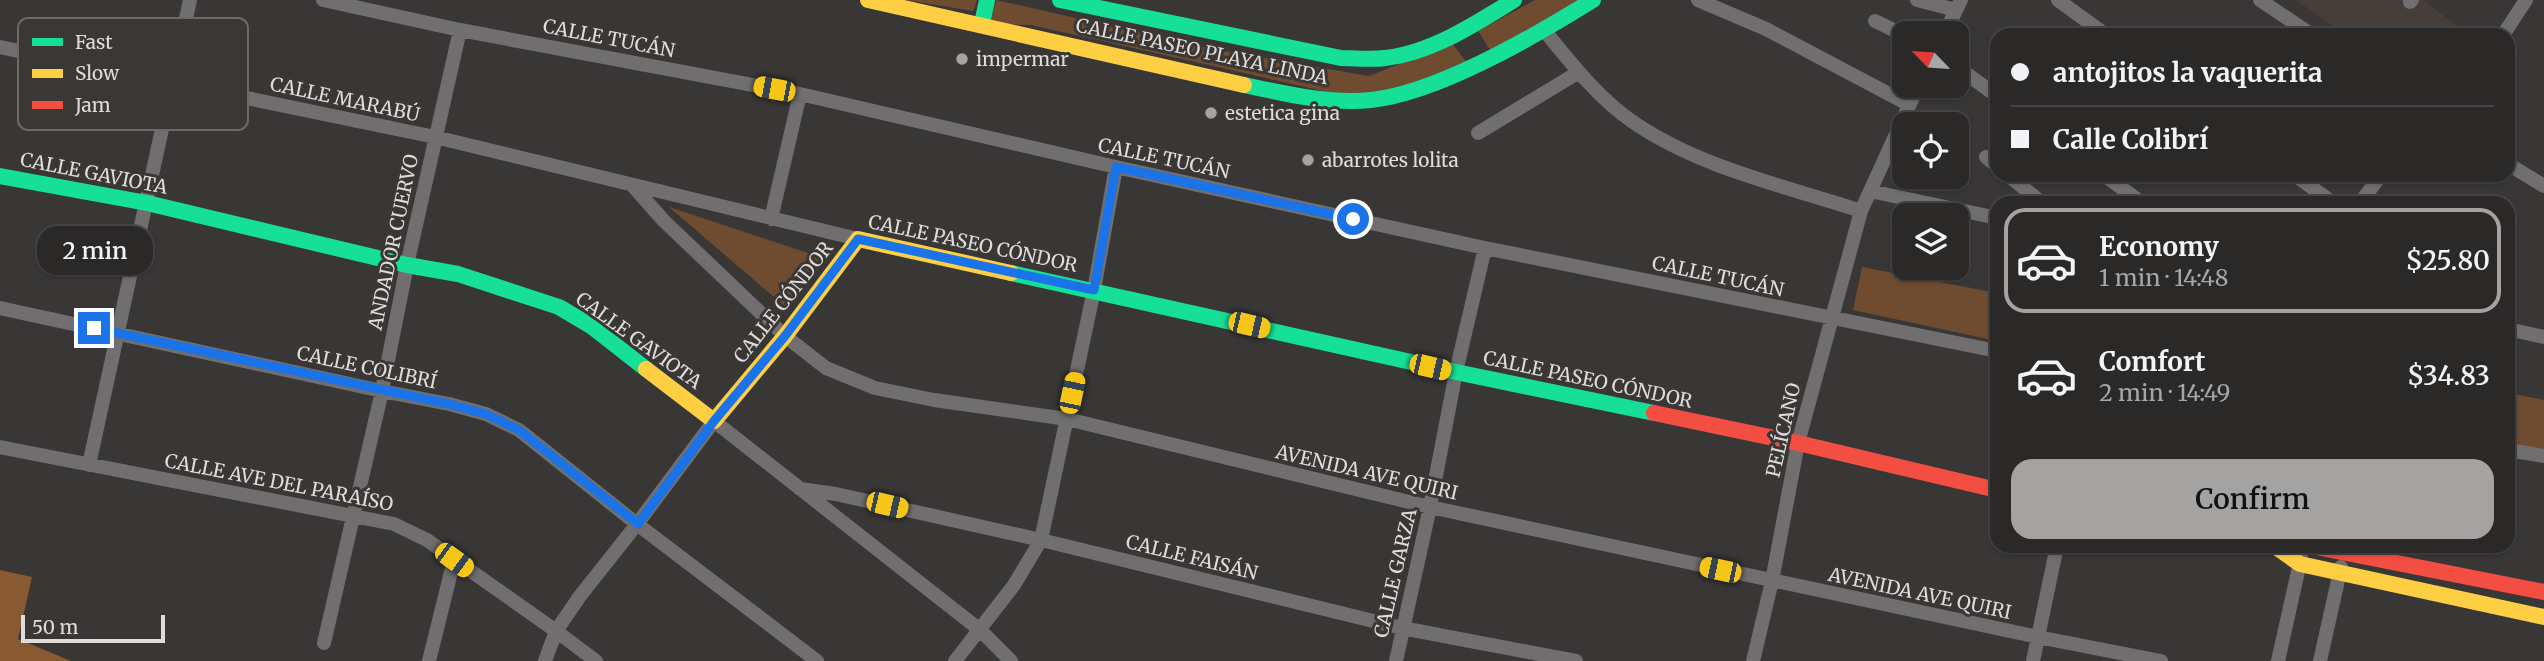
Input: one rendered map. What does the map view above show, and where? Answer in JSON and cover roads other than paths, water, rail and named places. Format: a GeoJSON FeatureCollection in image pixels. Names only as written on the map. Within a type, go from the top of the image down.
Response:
{"type":"FeatureCollection","features":[{"type":"Feature","properties":{"kind":"street"},"geometry":{"type":"LineString","coordinates":[[186,18],[190,0]]}},
{"type":"Feature","properties":{"kind":"street","name":"CALLE TUCÁN"},"geometry":{"type":"LineString","coordinates":[[323,0],[460,30],[800,94],[1485,248],[1990,350]]}},
{"type":"Feature","properties":{"kind":"street","name":"CALLE PASEO PLAYA LINDA"},"geometry":{"type":"LineString","coordinates":[[868,0],[1299,97],[1335,101],[1371,100],[1420,88],[1473,46],[1514,0]]}},
{"type":"Feature","properties":{"kind":"street"},"geometry":{"type":"LineString","coordinates":[[982,24],[987,0]]}},
{"type":"Feature","properties":{"kind":"street","name":"CALLE PASEO PLAYA LINDA"},"geometry":{"type":"LineString","coordinates":[[1060,0],[1341,58],[1386,58],[1473,46],[1544,30],[1593,0]]}},
{"type":"Feature","properties":{"kind":"street"},"geometry":{"type":"LineString","coordinates":[[1698,0],[1766,29],[1908,104]]}},
{"type":"Feature","properties":{"kind":"street"},"geometry":{"type":"LineString","coordinates":[[1917,0],[1958,5],[1951,21]]}},
{"type":"Feature","properties":{"kind":"street"},"geometry":{"type":"LineString","coordinates":[[2058,0],[2096,28]]}},
{"type":"Feature","properties":{"kind":"street"},"geometry":{"type":"LineString","coordinates":[[2260,0],[2302,28]]}},
{"type":"Feature","properties":{"kind":"street"},"geometry":{"type":"LineString","coordinates":[[2508,28],[2526,0]]}},
{"type":"Feature","properties":{"kind":"street"},"geometry":{"type":"LineString","coordinates":[[1875,21],[1892,29]]}},
{"type":"Feature","properties":{"kind":"street","name":"ANDADOR CUERVO"},"geometry":{"type":"LineString","coordinates":[[324,643],[460,30]]}},
{"type":"Feature","properties":{"kind":"street"},"geometry":{"type":"LineString","coordinates":[[1544,30],[1579,72],[1632,122],[1713,163],[1861,211],[1911,98]]}},
{"type":"Feature","properties":{"kind":"street","name":"CALLE MARABÚ"},"geometry":{"type":"LineString","coordinates":[[0,47],[18,51]]}},
{"type":"Feature","properties":{"kind":"street"},"geometry":{"type":"LineString","coordinates":[[1479,133],[1579,72]]}},
{"type":"Feature","properties":{"kind":"street"},"geometry":{"type":"LineString","coordinates":[[1969,76],[1990,91]]}},
{"type":"Feature","properties":{"kind":"street"},"geometry":{"type":"LineString","coordinates":[[771,219],[800,94]]}},
{"type":"Feature","properties":{"kind":"street","name":"CALLE MARABÚ"},"geometry":{"type":"LineString","coordinates":[[248,99],[435,137]]}},
{"type":"Feature","properties":{"kind":"street"},"geometry":{"type":"LineString","coordinates":[[89,464],[162,130]]}},
{"type":"Feature","properties":{"kind":"street","name":"CALLE PASEO CÓNDOR"},"geometry":{"type":"LineString","coordinates":[[435,137],[858,239],[1456,373],[1798,443],[1990,488]]}},
{"type":"Feature","properties":{"kind":"street"},"geometry":{"type":"LineString","coordinates":[[956,661],[1014,585],[1041,540],[1094,290],[1116,167]]}},
{"type":"Feature","properties":{"kind":"street"},"geometry":{"type":"LineString","coordinates":[[2515,168],[2544,186]]}},
{"type":"Feature","properties":{"kind":"street","name":"CALLE GAVIOTA"},"geometry":{"type":"LineString","coordinates":[[0,177],[147,203],[407,265],[458,274],[559,307],[592,326],[714,421],[980,630],[1011,661]]}},
{"type":"Feature","properties":{"kind":"street"},"geometry":{"type":"LineString","coordinates":[[2016,182],[2034,196]]}},
{"type":"Feature","properties":{"kind":"street"},"geometry":{"type":"LineString","coordinates":[[2114,182],[2132,196]]}},
{"type":"Feature","properties":{"kind":"street"},"geometry":{"type":"LineString","coordinates":[[2304,182],[2324,196]]}},
{"type":"Feature","properties":{"kind":"street","name":"AVENIDA AVE QUIRI"},"geometry":{"type":"LineString","coordinates":[[633,186],[664,221],[785,336],[826,368],[874,388],[934,400],[1067,419],[1430,507],[2038,638],[2161,661]]}},
{"type":"Feature","properties":{"kind":"street"},"geometry":{"type":"LineString","coordinates":[[1870,191],[1990,217]]}},
{"type":"Feature","properties":{"kind":"street","name":"PELÍCANO"},"geometry":{"type":"LineString","coordinates":[[1753,661],[1772,581],[1798,443],[1861,211]]}},
{"type":"Feature","properties":{"kind":"street","name":"CALLE CÓNDOR"},"geometry":{"type":"LineString","coordinates":[[545,661],[556,631],[580,596],[858,239]]}},
{"type":"Feature","properties":{"kind":"street","name":"CALLE GARZA"},"geometry":{"type":"LineString","coordinates":[[1396,661],[1485,248]]}},
{"type":"Feature","properties":{"kind":"street","name":"CALLE COLIBRÍ"},"geometry":{"type":"LineString","coordinates":[[0,307],[486,414],[519,430],[817,661]]}},
{"type":"Feature","properties":{"kind":"street"},"geometry":{"type":"LineString","coordinates":[[2515,331],[2544,337]]}},
{"type":"Feature","properties":{"kind":"street","name":"CALLE AVE DEL PARAÍSO"},"geometry":{"type":"LineString","coordinates":[[0,447],[354,514],[394,524],[427,540],[596,661]]}},
{"type":"Feature","properties":{"kind":"street"},"geometry":{"type":"LineString","coordinates":[[2515,451],[2544,456]]}},
{"type":"Feature","properties":{"kind":"street","name":"CALLE FAISÁN"},"geometry":{"type":"LineString","coordinates":[[800,489],[836,494],[1041,540],[1402,628],[1576,661]]}},
{"type":"Feature","properties":{"kind":"street"},"geometry":{"type":"LineString","coordinates":[[2032,661],[2056,553]]}},
{"type":"Feature","properties":{"kind":"street"},"geometry":{"type":"LineString","coordinates":[[2284,553],[2300,564],[2544,617]]}},
{"type":"Feature","properties":{"kind":"street"},"geometry":{"type":"LineString","coordinates":[[2278,661],[2302,553]]}},
{"type":"Feature","properties":{"kind":"street"},"geometry":{"type":"LineString","coordinates":[[2320,661],[2344,553]]}},
{"type":"Feature","properties":{"kind":"street"},"geometry":{"type":"LineString","coordinates":[[2364,553],[2544,592]]}},
{"type":"Feature","properties":{"kind":"street"},"geometry":{"type":"LineString","coordinates":[[429,661],[454,560]]}},
{"type":"Feature","properties":{"kind":"place","name":"impermar"},"geometry":{"type":"Point","coordinates":[962,59]}},
{"type":"Feature","properties":{"kind":"place","name":"estetica gina"},"geometry":{"type":"Point","coordinates":[1211,113]}},
{"type":"Feature","properties":{"kind":"place","name":"abarrotes lolita"},"geometry":{"type":"Point","coordinates":[1308,160]}}]}
